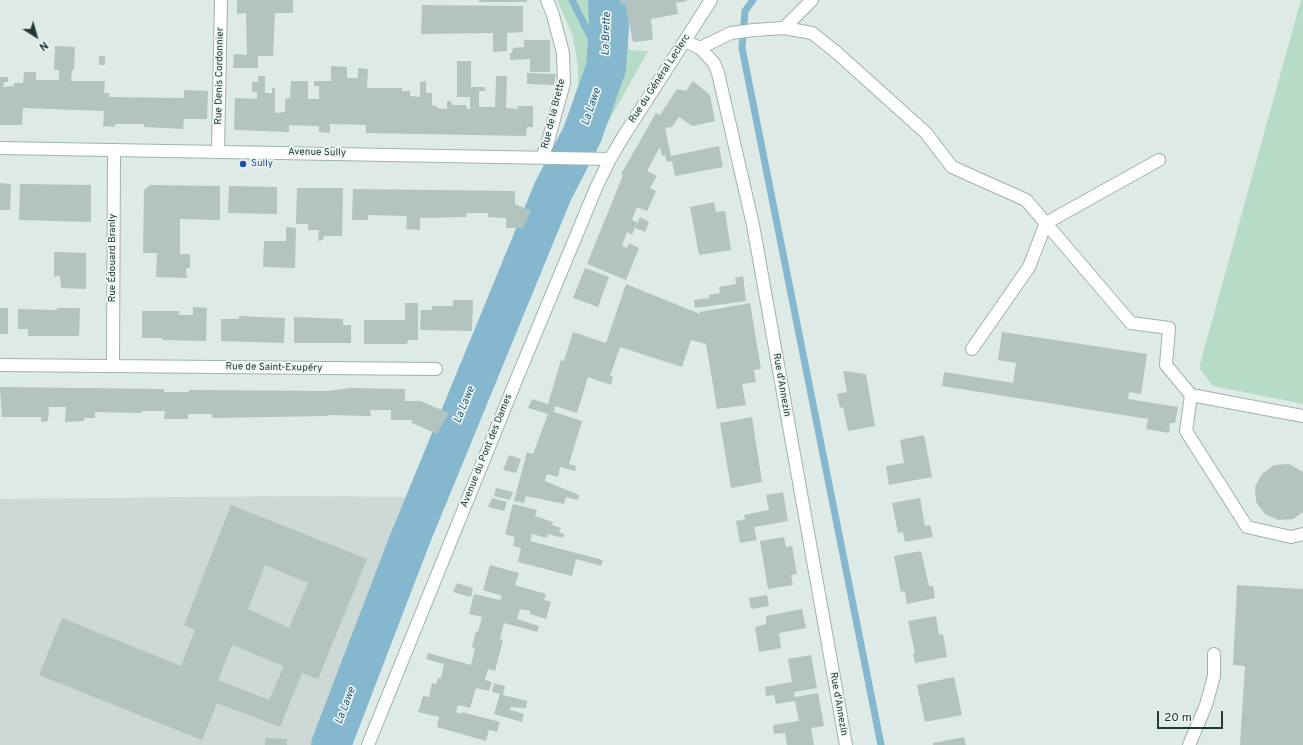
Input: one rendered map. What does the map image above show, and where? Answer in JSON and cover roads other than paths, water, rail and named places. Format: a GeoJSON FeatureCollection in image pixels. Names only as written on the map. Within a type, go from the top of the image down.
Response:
{"type":"FeatureCollection","features":[{"type":"Feature","properties":{"kind":"street","name":"Rue Denis Cordonnier"},"geometry":{"type":"LineString","coordinates":[[218,152],[221,0]]}},
{"type":"Feature","properties":{"kind":"street","name":"Rue de la Brette"},"geometry":{"type":"LineString","coordinates":[[546,158],[547,145],[564,83],[563,53],[547,0]]}},
{"type":"Feature","properties":{"kind":"street","name":"Rue du Général Leclerc"},"geometry":{"type":"LineString","coordinates":[[610,159],[711,0]]}},
{"type":"Feature","properties":{"kind":"street"},"geometry":{"type":"LineString","coordinates":[[784,28],[812,0]]}},
{"type":"Feature","properties":{"kind":"street"},"geometry":{"type":"LineString","coordinates":[[700,48],[731,34],[754,30],[784,28],[812,33],[836,52],[926,133],[952,167],[1026,200],[1132,323],[1169,328],[1166,365],[1191,395],[1303,416]]}},
{"type":"Feature","properties":{"kind":"street","name":"Rue d'Annezin"},"geometry":{"type":"LineString","coordinates":[[685,41],[700,48],[714,63],[718,73],[753,225],[846,745]]}},
{"type":"Feature","properties":{"kind":"street","name":"Avenue Sully"},"geometry":{"type":"LineString","coordinates":[[0,148],[610,159]]}},
{"type":"Feature","properties":{"kind":"street","name":"Rue Édouard Branly"},"geometry":{"type":"LineString","coordinates":[[113,366],[114,150]]}},
{"type":"Feature","properties":{"kind":"street","name":"Avenue du Pont des Dames"},"geometry":{"type":"LineString","coordinates":[[368,745],[520,371],[610,159]]}},
{"type":"Feature","properties":{"kind":"street"},"geometry":{"type":"LineString","coordinates":[[972,349],[1029,267],[1046,223],[1159,160]]}},
{"type":"Feature","properties":{"kind":"street","name":"Rue de Saint-Exupéry"},"geometry":{"type":"LineString","coordinates":[[0,364],[436,369]]}},
{"type":"Feature","properties":{"kind":"street"},"geometry":{"type":"LineString","coordinates":[[1191,395],[1186,431],[1247,526],[1291,537],[1303,534]]}},
{"type":"Feature","properties":{"kind":"street"},"geometry":{"type":"LineString","coordinates":[[1190,745],[1206,705],[1214,676],[1214,654]]}},
{"type":"Feature","properties":{"kind":"waterway","name":"La Brette"},"geometry":{"type":"LineString","coordinates":[[572,0],[606,68]]}},
{"type":"Feature","properties":{"kind":"waterway","name":"La Lawe"},"geometry":{"type":"LineString","coordinates":[[331,745],[410,539],[553,191],[582,135],[606,68],[609,27],[608,0]]}},
{"type":"Feature","properties":{"kind":"waterway"},"geometry":{"type":"LineString","coordinates":[[753,0],[745,11],[742,48],[881,745]]}},
{"type":"Feature","properties":{"kind":"place","name":"Sully"},"geometry":{"type":"Point","coordinates":[243,164]}}]}
